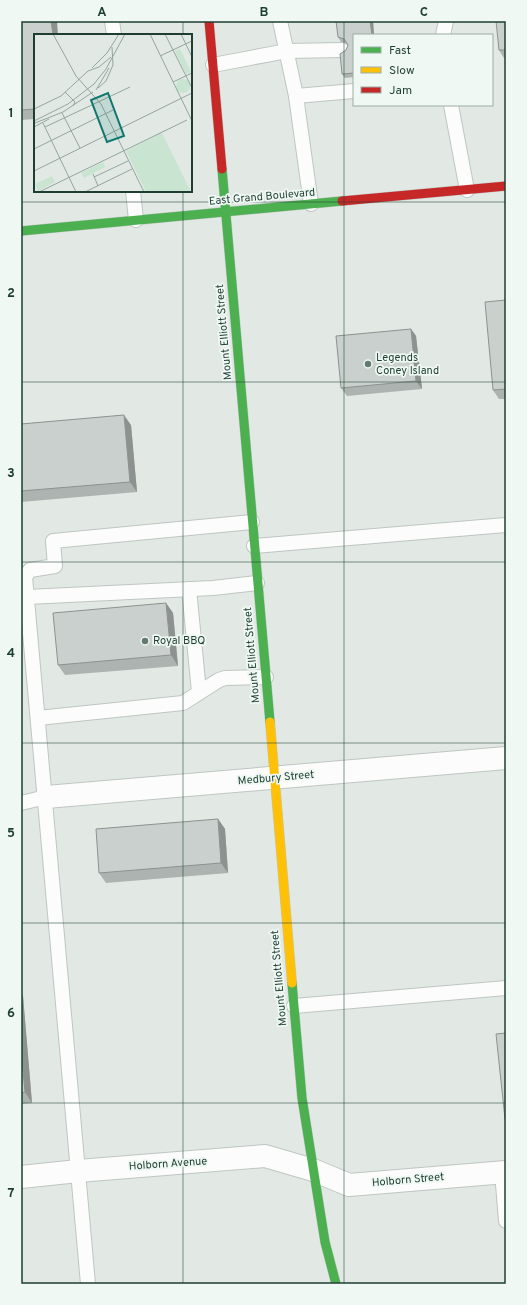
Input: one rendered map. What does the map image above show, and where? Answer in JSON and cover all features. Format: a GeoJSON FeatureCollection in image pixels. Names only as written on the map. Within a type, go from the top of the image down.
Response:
{"type":"FeatureCollection","features":[{"type":"Feature","properties":{"kind":"main road","name":"Mount Elliott Street"},"geometry":{"type":"LineString","coordinates":[[209,21],[302,1098],[325,1242],[336,1284]]}},
{"type":"Feature","properties":{"kind":"main road","name":"East Grand Boulevard"},"geometry":{"type":"LineString","coordinates":[[21,231],[506,186]]}},
{"type":"Feature","properties":{"kind":"street","name":"Medbury Street"},"geometry":{"type":"LineString","coordinates":[[46,798],[506,758]]}},
{"type":"Feature","properties":{"kind":"street","name":"Holborn Avenue"},"geometry":{"type":"LineString","coordinates":[[21,1177],[265,1156],[313,1170]]}},
{"type":"Feature","properties":{"kind":"street","name":"Holborn Street"},"geometry":{"type":"LineString","coordinates":[[313,1170],[348,1185],[504,1172]]}},
{"type":"Feature","properties":{"kind":"lane"},"geometry":{"type":"LineString","coordinates":[[112,21],[114,34]]}},
{"type":"Feature","properties":{"kind":"lane"},"geometry":{"type":"LineString","coordinates":[[280,21],[296,96],[311,204]]}},
{"type":"Feature","properties":{"kind":"lane"},"geometry":{"type":"LineString","coordinates":[[443,34],[446,21]]}},
{"type":"Feature","properties":{"kind":"lane"},"geometry":{"type":"LineString","coordinates":[[213,65],[287,51],[342,50]]}},
{"type":"Feature","properties":{"kind":"lane"},"geometry":{"type":"LineString","coordinates":[[296,96],[353,91]]}},
{"type":"Feature","properties":{"kind":"lane"},"geometry":{"type":"LineString","coordinates":[[451,106],[467,190]]}},
{"type":"Feature","properties":{"kind":"lane"},"geometry":{"type":"LineString","coordinates":[[133,192],[136,220]]}},
{"type":"Feature","properties":{"kind":"lane"},"geometry":{"type":"LineString","coordinates":[[88,1284],[46,798],[25,576],[30,570],[55,566],[53,541],[252,522]]}},
{"type":"Feature","properties":{"kind":"lane"},"geometry":{"type":"LineString","coordinates":[[254,546],[506,525]]}},
{"type":"Feature","properties":{"kind":"lane"},"geometry":{"type":"LineString","coordinates":[[27,597],[189,589],[258,583]]}},
{"type":"Feature","properties":{"kind":"lane"},"geometry":{"type":"LineString","coordinates":[[189,589],[199,692]]}},
{"type":"Feature","properties":{"kind":"lane"},"geometry":{"type":"LineString","coordinates":[[38,718],[183,703],[219,680],[225,678],[266,677]]}},
{"type":"Feature","properties":{"kind":"lane"},"geometry":{"type":"LineString","coordinates":[[21,803],[46,798]]}},
{"type":"Feature","properties":{"kind":"lane"},"geometry":{"type":"LineString","coordinates":[[294,1006],[506,988]]}},
{"type":"Feature","properties":{"kind":"lane"},"geometry":{"type":"LineString","coordinates":[[504,1172],[506,1221]]}},
{"type":"Feature","properties":{"kind":"building"},"geometry":{"type":"Polygon","coordinates":[[[21,21],[51,21],[53,34],[34,34],[34,109],[21,110],[21,21]]]}},
{"type":"Feature","properties":{"kind":"building"},"geometry":{"type":"Polygon","coordinates":[[[336,21],[370,21],[372,34],[353,34],[353,73],[342,74],[340,54],[346,50],[348,45],[344,39],[338,37],[336,21]]]}},
{"type":"Feature","properties":{"kind":"building"},"geometry":{"type":"Polygon","coordinates":[[[496,21],[506,21],[506,50],[499,50],[496,21]]]}},
{"type":"Feature","properties":{"kind":"building"},"geometry":{"type":"Polygon","coordinates":[[[506,300],[506,389],[493,390],[485,302],[506,300]]]}},
{"type":"Feature","properties":{"kind":"building"},"geometry":{"type":"Polygon","coordinates":[[[411,329],[416,381],[341,388],[336,336],[411,329]]]}},
{"type":"Feature","properties":{"kind":"building"},"geometry":{"type":"Polygon","coordinates":[[[124,415],[130,482],[21,491],[21,424],[124,415]]]}},
{"type":"Feature","properties":{"kind":"building"},"geometry":{"type":"Polygon","coordinates":[[[166,603],[171,655],[58,665],[53,613],[166,603]]]}},
{"type":"Feature","properties":{"kind":"building"},"geometry":{"type":"Polygon","coordinates":[[[218,819],[221,863],[99,873],[96,829],[218,819]]]}},
{"type":"Feature","properties":{"kind":"building"},"geometry":{"type":"Polygon","coordinates":[[[506,1033],[506,1119],[505,1119],[496,1034],[506,1033]]]}},
{"type":"Feature","properties":{"kind":"building"},"geometry":{"type":"Polygon","coordinates":[[[21,1050],[25,1092],[21,1093],[21,1050]]]}},
{"type":"Feature","properties":{"kind":"traffic: fast"},"geometry":{"type":"LineString","coordinates":[[222,169],[270,722]]}},
{"type":"Feature","properties":{"kind":"traffic: fast"},"geometry":{"type":"LineString","coordinates":[[21,231],[342,201]]}},
{"type":"Feature","properties":{"kind":"traffic: fast"},"geometry":{"type":"LineString","coordinates":[[292,983],[302,1098],[325,1242],[336,1284]]}},
{"type":"Feature","properties":{"kind":"traffic: slow"},"geometry":{"type":"LineString","coordinates":[[270,722],[292,983]]}},
{"type":"Feature","properties":{"kind":"traffic: jam"},"geometry":{"type":"LineString","coordinates":[[209,21],[222,169]]}},
{"type":"Feature","properties":{"kind":"traffic: jam"},"geometry":{"type":"LineString","coordinates":[[342,201],[506,186]]}},
{"type":"Feature","properties":{"kind":"place","name":"Legends Coney Island"},"geometry":{"type":"Point","coordinates":[368,364]}},
{"type":"Feature","properties":{"kind":"place","name":"Royal BBQ"},"geometry":{"type":"Point","coordinates":[145,641]}}]}
